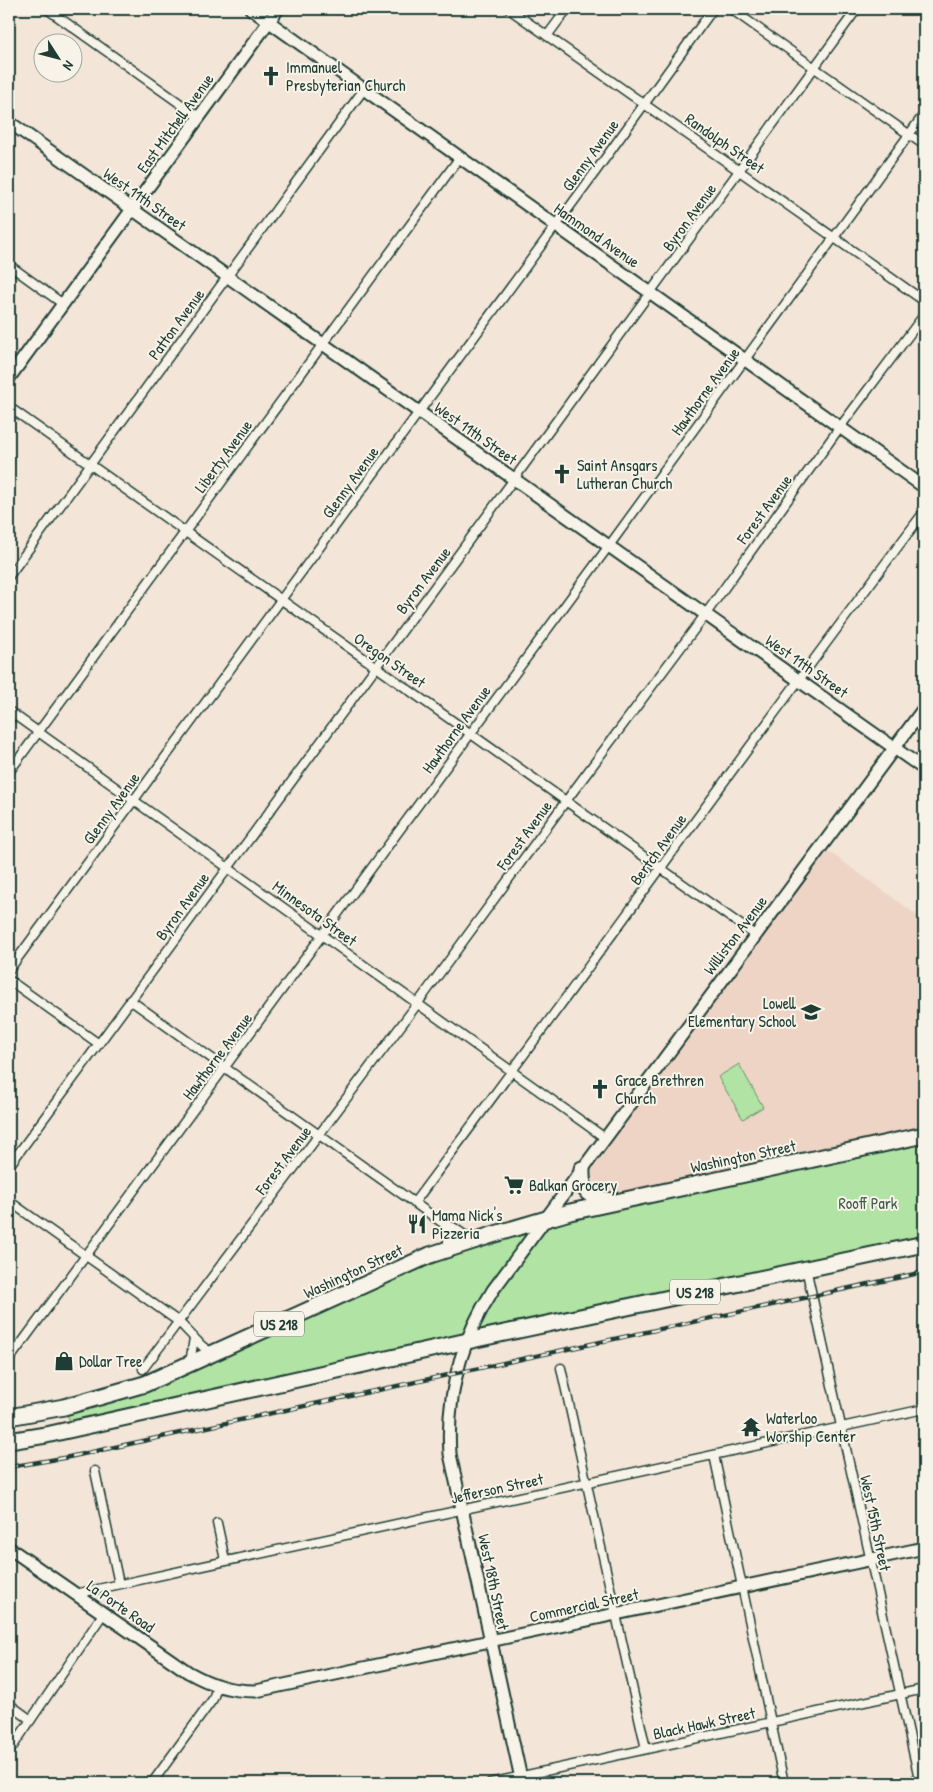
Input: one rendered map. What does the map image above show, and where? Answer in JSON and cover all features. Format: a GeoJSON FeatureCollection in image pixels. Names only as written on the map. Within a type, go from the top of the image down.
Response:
{"type":"FeatureCollection","features":[{"type":"Feature","properties":{"kind":"highway","name":"Washington Street"},"geometry":{"type":"LineString","coordinates":[[9,1417],[64,1407],[118,1393],[170,1374],[430,1255],[546,1218],[924,1135]]}},
{"type":"Feature","properties":{"kind":"highway"},"geometry":{"type":"LineString","coordinates":[[582,1169],[583,1185],[587,1193],[597,1198],[615,1202]]}},
{"type":"Feature","properties":{"kind":"highway","name":"US 218"},"geometry":{"type":"LineString","coordinates":[[9,1441],[46,1435],[806,1268],[924,1244]]}},
{"type":"Feature","properties":{"kind":"main road","name":"Hammond Avenue"},"geometry":{"type":"LineString","coordinates":[[251,9],[924,487]]}},
{"type":"Feature","properties":{"kind":"main road","name":"East Mitchell Avenue"},"geometry":{"type":"LineString","coordinates":[[9,378],[278,9]]}},
{"type":"Feature","properties":{"kind":"main road","name":"West 11th Street"},"geometry":{"type":"LineString","coordinates":[[9,122],[924,769]]}},
{"type":"Feature","properties":{"kind":"main road","name":"Williston Avenue"},"geometry":{"type":"LineString","coordinates":[[454,1386],[460,1356],[489,1296],[924,708]]}},
{"type":"Feature","properties":{"kind":"main road","name":"West 18th Street"},"geometry":{"type":"LineString","coordinates":[[454,1386],[449,1438],[453,1467],[521,1780]]}},
{"type":"Feature","properties":{"kind":"main road","name":"La Porte Road"},"geometry":{"type":"LineString","coordinates":[[9,1548],[188,1672],[217,1687]]}},
{"type":"Feature","properties":{"kind":"main road","name":"Commercial Street"},"geometry":{"type":"LineString","coordinates":[[217,1687],[240,1691],[256,1691],[924,1548]]}},
{"type":"Feature","properties":{"kind":"street"},"geometry":{"type":"LineString","coordinates":[[47,9],[199,117]]}},
{"type":"Feature","properties":{"kind":"street","name":"Randolph Street"},"geometry":{"type":"LineString","coordinates":[[509,9],[924,301]]}},
{"type":"Feature","properties":{"kind":"street"},"geometry":{"type":"LineString","coordinates":[[548,36],[567,9]]}},
{"type":"Feature","properties":{"kind":"street","name":"Glenny Avenue"},"geometry":{"type":"LineString","coordinates":[[9,970],[713,9]]}},
{"type":"Feature","properties":{"kind":"street"},"geometry":{"type":"LineString","coordinates":[[731,9],[924,145]]}},
{"type":"Feature","properties":{"kind":"street","name":"Byron Avenue"},"geometry":{"type":"LineString","coordinates":[[9,1166],[857,9]]}},
{"type":"Feature","properties":{"kind":"street","name":"Patton Avenue"},"geometry":{"type":"LineString","coordinates":[[9,576],[364,89]]}},
{"type":"Feature","properties":{"kind":"street","name":"Hawthorne Avenue"},"geometry":{"type":"LineString","coordinates":[[9,1360],[609,546],[924,114]]}},
{"type":"Feature","properties":{"kind":"street","name":"Liberty Avenue"},"geometry":{"type":"LineString","coordinates":[[9,772],[460,157]]}},
{"type":"Feature","properties":{"kind":"street"},"geometry":{"type":"LineString","coordinates":[[9,265],[63,304]]}},
{"type":"Feature","properties":{"kind":"street","name":"Forest Avenue"},"geometry":{"type":"LineString","coordinates":[[143,1369],[418,1003],[924,315]]}},
{"type":"Feature","properties":{"kind":"street","name":"Oregon Street"},"geometry":{"type":"LineString","coordinates":[[9,407],[755,935]]}},
{"type":"Feature","properties":{"kind":"street","name":"Bertch Avenue"},"geometry":{"type":"LineString","coordinates":[[414,1203],[513,1071],[798,680],[924,512]]}},
{"type":"Feature","properties":{"kind":"street","name":"Minnesota Street"},"geometry":{"type":"LineString","coordinates":[[9,711],[37,733],[605,1138]]}},
{"type":"Feature","properties":{"kind":"street"},"geometry":{"type":"LineString","coordinates":[[9,980],[99,1044]]}},
{"type":"Feature","properties":{"kind":"street"},"geometry":{"type":"LineString","coordinates":[[130,1000],[414,1203],[473,1241]]}},
{"type":"Feature","properties":{"kind":"street"},"geometry":{"type":"LineString","coordinates":[[9,1201],[179,1322],[213,1354]]}},
{"type":"Feature","properties":{"kind":"street"},"geometry":{"type":"LineString","coordinates":[[444,1224],[448,1231],[448,1249]]}},
{"type":"Feature","properties":{"kind":"street","name":"West 15th Street"},"geometry":{"type":"LineString","coordinates":[[806,1268],[920,1783]]}},
{"type":"Feature","properties":{"kind":"street"},"geometry":{"type":"LineString","coordinates":[[190,1364],[194,1338]]}},
{"type":"Feature","properties":{"kind":"street"},"geometry":{"type":"LineString","coordinates":[[561,1368],[646,1749]]}},
{"type":"Feature","properties":{"kind":"street","name":"Jefferson Street"},"geometry":{"type":"LineString","coordinates":[[75,1594],[924,1409]]}},
{"type":"Feature","properties":{"kind":"street"},"geometry":{"type":"LineString","coordinates":[[714,1455],[784,1783]]}},
{"type":"Feature","properties":{"kind":"street"},"geometry":{"type":"LineString","coordinates":[[95,1471],[119,1584]]}},
{"type":"Feature","properties":{"kind":"street"},"geometry":{"type":"LineString","coordinates":[[217,1523],[225,1560]]}},
{"type":"Feature","properties":{"kind":"street"},"geometry":{"type":"LineString","coordinates":[[9,1752],[103,1614]]}},
{"type":"Feature","properties":{"kind":"street"},"geometry":{"type":"LineString","coordinates":[[152,1783],[213,1699],[217,1687]]}},
{"type":"Feature","properties":{"kind":"street","name":"Black Hawk Street"},"geometry":{"type":"LineString","coordinates":[[490,1783],[521,1780],[646,1749],[924,1689]]}},
{"type":"Feature","properties":{"kind":"street"},"geometry":{"type":"LineString","coordinates":[[9,1704],[31,1720]]}},
{"type":"Feature","properties":{"kind":"shaded area","name":"Lowell Elementary School"},"geometry":{"type":"Polygon","coordinates":[[[821,846],[924,920],[924,1135],[615,1202],[582,1169],[821,846]]]}},
{"type":"Feature","properties":{"kind":"green space"},"geometry":{"type":"Polygon","coordinates":[[[739,1064],[763,1107],[743,1119],[718,1077],[739,1064]]]}},
{"type":"Feature","properties":{"kind":"green space","name":"Rooff Park"},"geometry":{"type":"Polygon","coordinates":[[[924,1135],[924,1245],[73,1429],[64,1407],[118,1393],[495,1234],[924,1135]]]}},
{"type":"Feature","properties":{"kind":"railway"},"geometry":{"type":"LineString","coordinates":[[9,1467],[69,1457],[924,1272]]}},
{"type":"Feature","properties":{"kind":"place","name":"Immanuel Presbyterian Church"},"geometry":{"type":"Point","coordinates":[271,76]}},
{"type":"Feature","properties":{"kind":"place","name":"Saint Ansgars Lutheran Church"},"geometry":{"type":"Point","coordinates":[562,474]}},
{"type":"Feature","properties":{"kind":"place","name":"Lowell Elementary School"},"geometry":{"type":"Point","coordinates":[811,1012]}},
{"type":"Feature","properties":{"kind":"place","name":"Grace Brethren Church"},"geometry":{"type":"Point","coordinates":[600,1089]}},
{"type":"Feature","properties":{"kind":"place","name":"Balkan Grocery"},"geometry":{"type":"Point","coordinates":[514,1185]}},
{"type":"Feature","properties":{"kind":"place","name":"Mama Nick's Pizzeria"},"geometry":{"type":"Point","coordinates":[417,1224]}},
{"type":"Feature","properties":{"kind":"place","name":"Dollar Tree"},"geometry":{"type":"Point","coordinates":[64,1361]}},
{"type":"Feature","properties":{"kind":"place","name":"Waterloo Worship Center"},"geometry":{"type":"Point","coordinates":[751,1427]}}]}
